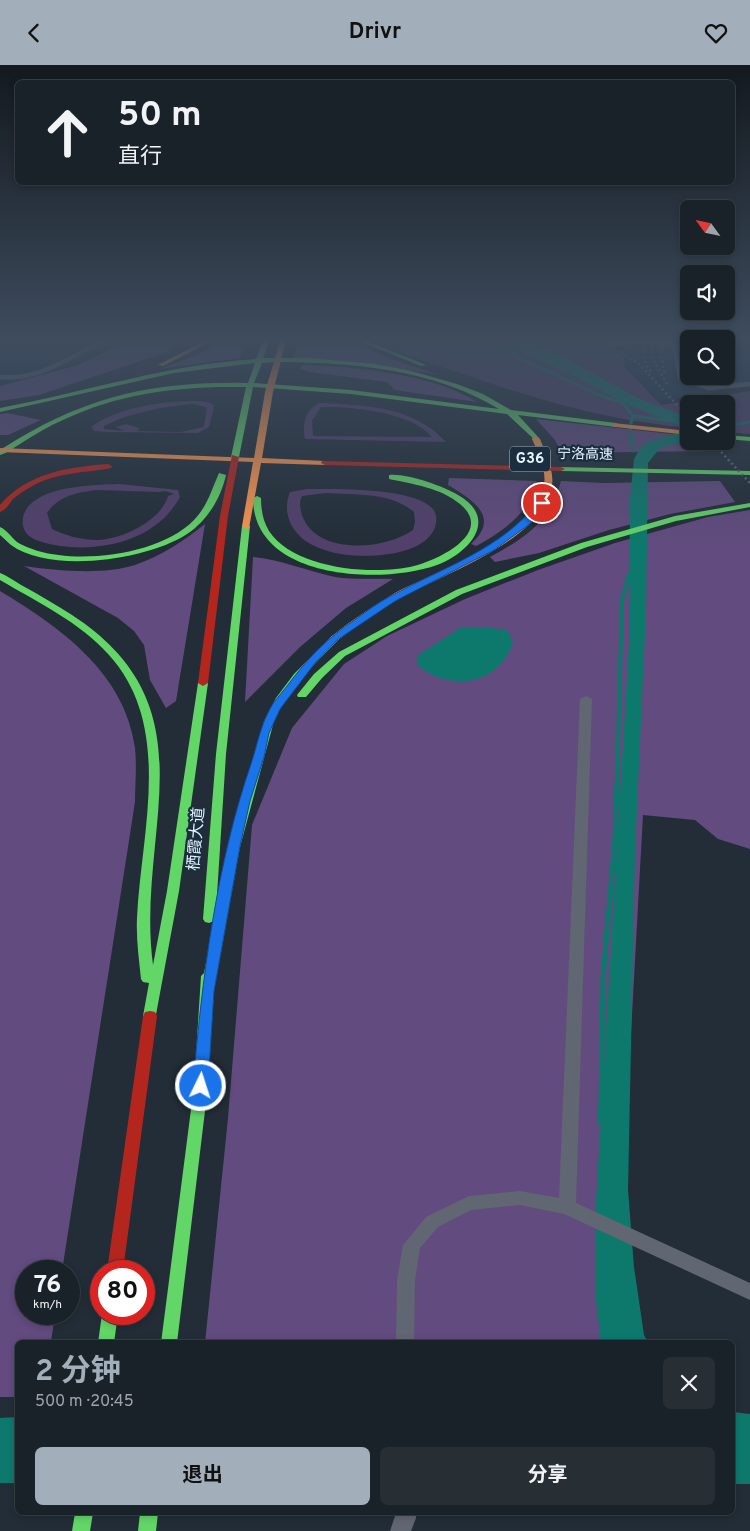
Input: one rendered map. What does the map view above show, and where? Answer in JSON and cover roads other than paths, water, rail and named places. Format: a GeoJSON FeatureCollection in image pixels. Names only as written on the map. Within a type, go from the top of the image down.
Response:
{"type":"FeatureCollection","features":[{"type":"Feature","properties":{"kind":"highway"},"geometry":{"type":"LineString","coordinates":[[0,452],[29,432],[83,409]]}},
{"type":"Feature","properties":{"kind":"highway"},"geometry":{"type":"LineString","coordinates":[[0,530],[8,540],[28,550],[87,559],[105,558],[141,551],[173,538],[200,519],[211,502],[221,480],[228,433],[239,409]]}},
{"type":"Feature","properties":{"kind":"highway","name":"栖霞大道"},"geometry":{"type":"LineString","coordinates":[[116,1260],[151,1005],[173,891],[202,695],[224,516],[244,409]]}},
{"type":"Feature","properties":{"kind":"highway","name":"栖霞大道"},"geometry":{"type":"LineString","coordinates":[[169,1340],[202,1060],[208,991],[211,872],[222,745],[249,501],[267,409]]}},
{"type":"Feature","properties":{"kind":"highway"},"geometry":{"type":"LineString","coordinates":[[0,510],[15,493],[54,474],[92,467],[163,465],[178,457],[308,461],[405,478],[439,487],[457,497],[470,509],[476,522],[473,533],[460,548],[445,558],[427,565],[390,571],[335,569],[304,561],[283,549],[273,542],[262,527],[255,509],[271,430],[272,409]]}},
{"type":"Feature","properties":{"kind":"highway"},"geometry":{"type":"LineString","coordinates":[[493,409],[680,432]]}},
{"type":"Feature","properties":{"kind":"highway"},"geometry":{"type":"LineString","coordinates":[[208,991],[244,801],[264,733],[275,709],[311,661],[334,638],[372,611],[414,587],[491,548],[528,521],[546,495],[551,475],[544,450],[529,429],[505,409]]}},
{"type":"Feature","properties":{"kind":"highway"},"geometry":{"type":"LineString","coordinates":[[560,409],[635,427]]}},
{"type":"Feature","properties":{"kind":"highway"},"geometry":{"type":"LineString","coordinates":[[735,438],[750,439]]}},
{"type":"Feature","properties":{"kind":"highway","name":"宁洛高速"},"geometry":{"type":"LineString","coordinates":[[0,440],[58,443],[178,457]]}},
{"type":"Feature","properties":{"kind":"highway","name":"宁洛高速"},"geometry":{"type":"LineString","coordinates":[[0,452],[47,455],[750,473]]}},
{"type":"Feature","properties":{"kind":"highway"},"geometry":{"type":"LineString","coordinates":[[47,455],[163,465]]}},
{"type":"Feature","properties":{"kind":"highway","name":"宁洛高速"},"geometry":{"type":"LineString","coordinates":[[308,461],[486,458],[750,463]]}},
{"type":"Feature","properties":{"kind":"highway"},"geometry":{"type":"LineString","coordinates":[[292,707],[318,676],[342,654],[384,630],[459,593],[584,545],[675,519],[750,505]]}},
{"type":"Feature","properties":{"kind":"highway"},"geometry":{"type":"LineString","coordinates":[[0,576],[52,608],[102,643],[125,667],[140,692],[153,736],[153,821],[143,913],[151,1005]]}},
{"type":"Feature","properties":{"kind":"highway"},"geometry":{"type":"LineString","coordinates":[[258,757],[283,719]]}},
{"type":"Feature","properties":{"kind":"highway"},"geometry":{"type":"LineString","coordinates":[[106,1340],[108,1325]]}},
{"type":"Feature","properties":{"kind":"highway"},"geometry":{"type":"LineString","coordinates":[[81,1531],[84,1515]]}},
{"type":"Feature","properties":{"kind":"highway"},"geometry":{"type":"LineString","coordinates":[[147,1531],[149,1515]]}},
{"type":"Feature","properties":{"kind":"street"},"geometry":{"type":"LineString","coordinates":[[567,1207],[586,699]]}},
{"type":"Feature","properties":{"kind":"street"},"geometry":{"type":"LineString","coordinates":[[405,1340],[406,1280],[412,1245],[432,1222],[469,1203],[520,1198],[567,1207],[750,1292]]}},
{"type":"Feature","properties":{"kind":"waterway"},"geometry":{"type":"LineString","coordinates":[[628,409],[633,416]]}},
{"type":"Feature","properties":{"kind":"waterway"},"geometry":{"type":"LineString","coordinates":[[631,423],[633,416]]}},
{"type":"Feature","properties":{"kind":"waterway"},"geometry":{"type":"LineString","coordinates":[[633,416],[680,422]]}},
{"type":"Feature","properties":{"kind":"waterway"},"geometry":{"type":"LineString","coordinates":[[735,424],[750,422]]}},
{"type":"Feature","properties":{"kind":"waterway"},"geometry":{"type":"LineString","coordinates":[[630,428],[633,451]]}},
{"type":"Feature","properties":{"kind":"waterway"},"geometry":{"type":"LineString","coordinates":[[617,784],[622,600],[629,574]]}},
{"type":"Feature","properties":{"kind":"waterway"},"geometry":{"type":"LineString","coordinates":[[601,1109],[603,978],[615,839],[617,783]]}},
{"type":"Feature","properties":{"kind":"waterway"},"geometry":{"type":"LineString","coordinates":[[601,1109],[601,1122]]}},
{"type":"Feature","properties":{"kind":"railway"},"geometry":{"type":"LineString","coordinates":[[719,450],[750,483]]}}]}
